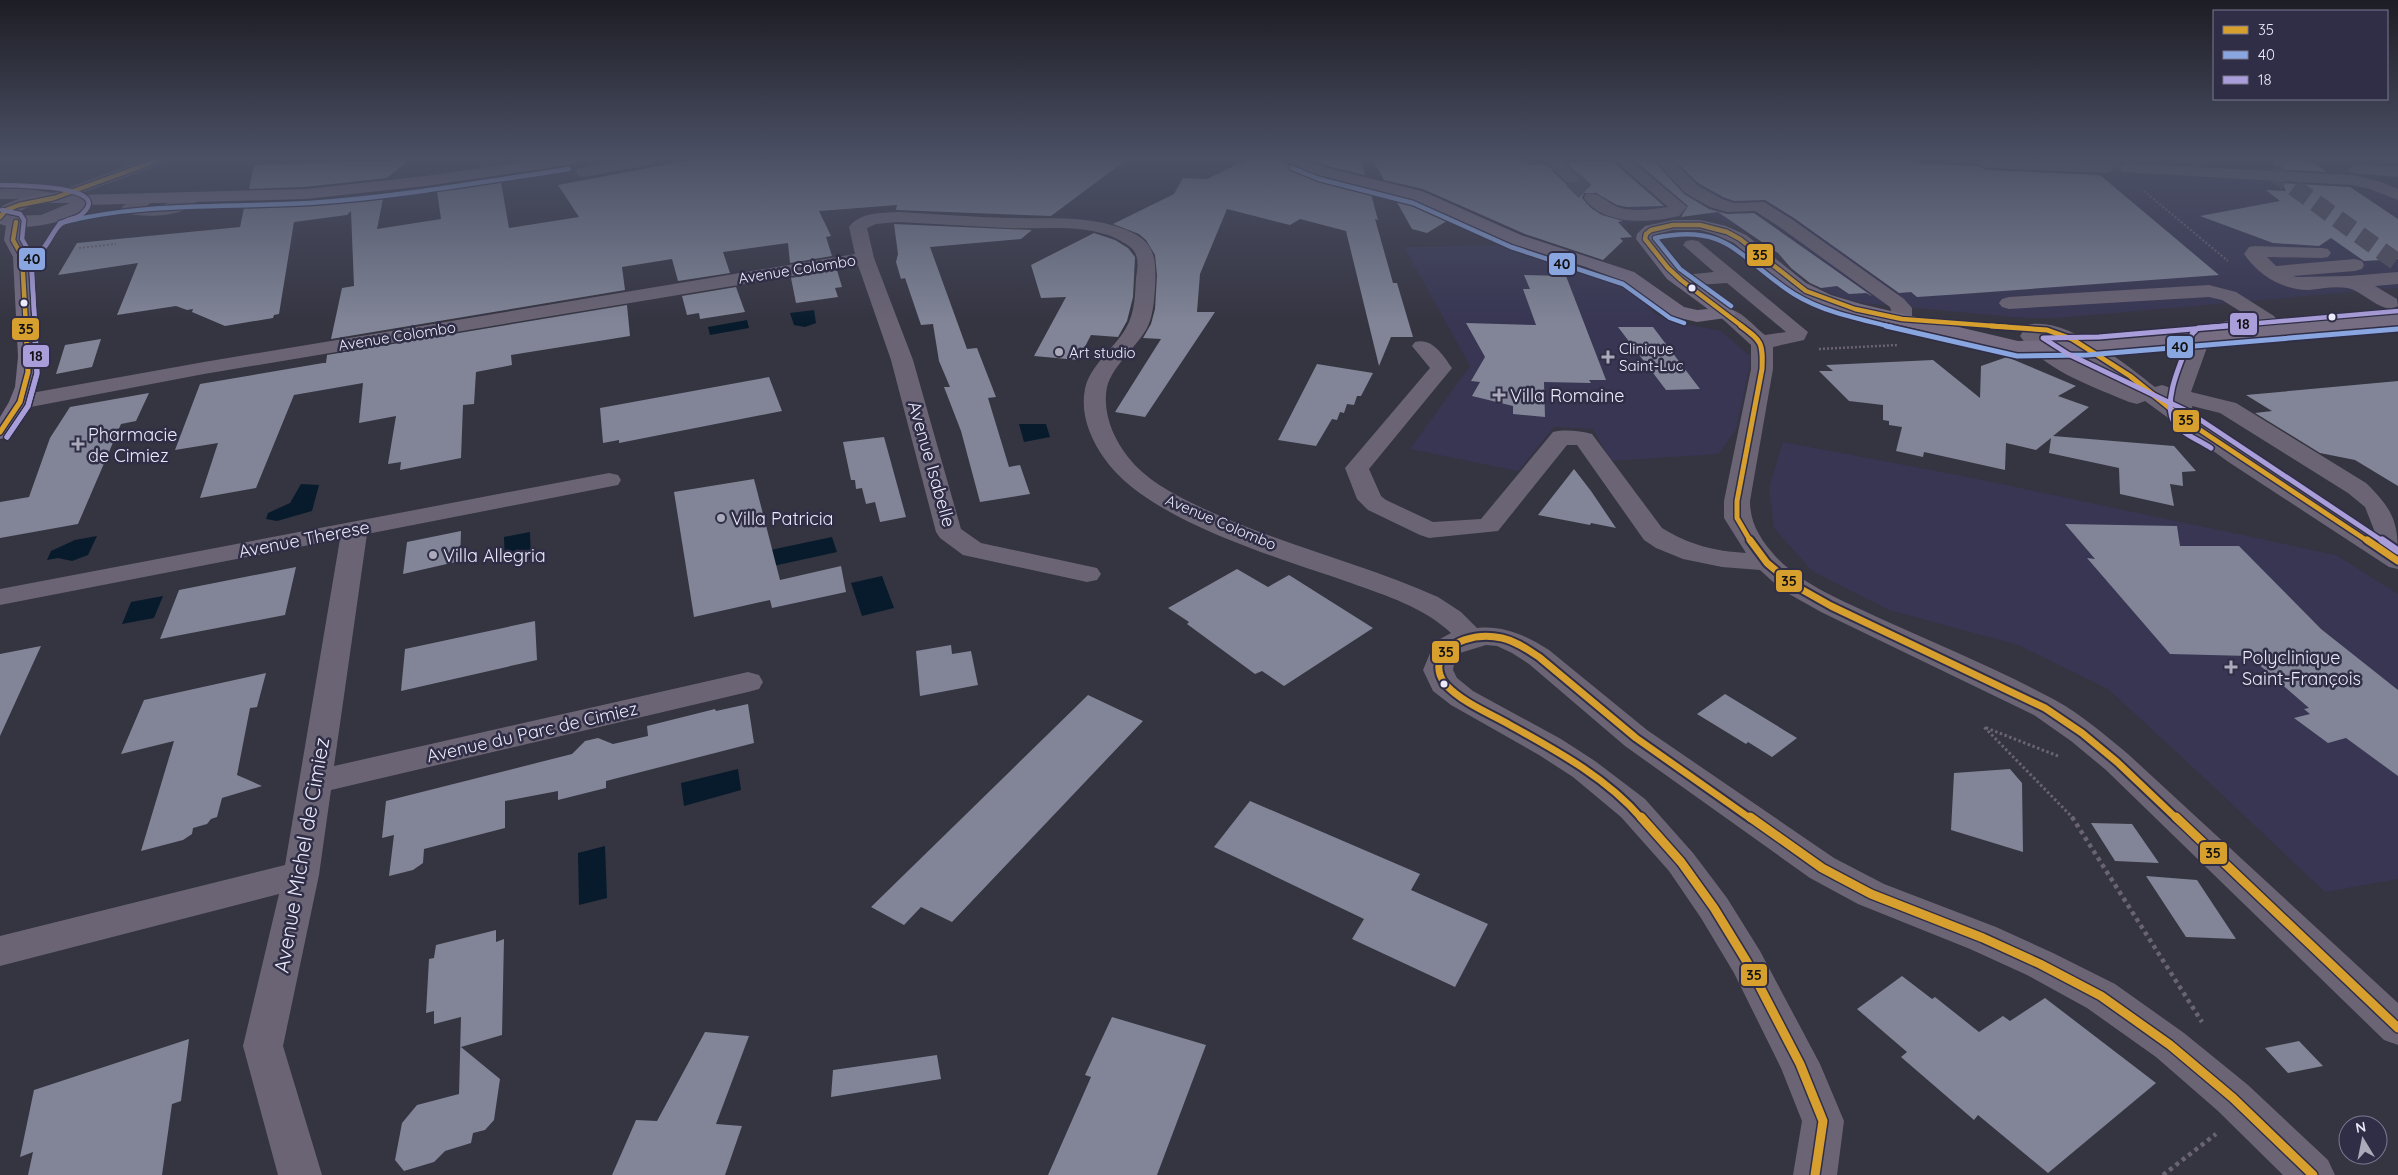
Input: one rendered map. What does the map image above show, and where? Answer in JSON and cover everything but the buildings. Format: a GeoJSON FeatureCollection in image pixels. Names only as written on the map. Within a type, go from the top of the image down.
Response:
{"type":"FeatureCollection","features":[{"type":"Feature","properties":{"kind":"main road"},"geometry":{"type":"LineString","coordinates":[[0,432],[8,424],[28,382],[30,358],[22,256],[13,246],[12,234],[7,218],[25,215]]}},
{"type":"Feature","properties":{"kind":"main road"},"geometry":{"type":"LineString","coordinates":[[22,256],[62,215]]}},
{"type":"Feature","properties":{"kind":"main road"},"geometry":{"type":"LineString","coordinates":[[1460,215],[1515,240],[1562,252],[1627,276],[1678,312],[1697,316],[1726,313]]}},
{"type":"Feature","properties":{"kind":"main road"},"geometry":{"type":"LineString","coordinates":[[1726,313],[1681,280],[1668,268],[1645,239],[1646,234],[1651,230],[1666,226],[1692,225],[1727,232],[1740,239],[1785,277],[1813,295],[1855,309],[2004,345],[2041,336],[2098,328],[2259,314],[2395,308]]}},
{"type":"Feature","properties":{"kind":"main road"},"geometry":{"type":"LineString","coordinates":[[2086,346],[2200,337],[2395,308]]}},
{"type":"Feature","properties":{"kind":"street"},"geometry":{"type":"LineString","coordinates":[[1772,215],[1898,303],[1902,308],[1902,319]]}},
{"type":"Feature","properties":{"kind":"street","name":"Avenue Colombo"},"geometry":{"type":"LineString","coordinates":[[20,402],[204,368],[866,258],[858,227],[861,224],[881,218],[898,217],[1066,226],[1111,231],[1126,236],[1145,252],[1148,261],[1142,314],[1136,328],[1097,384],[1095,400],[1098,431],[1130,477],[1181,507],[1229,528],[1414,596],[1448,613],[1462,626],[1470,638]]}},
{"type":"Feature","properties":{"kind":"street"},"geometry":{"type":"LineString","coordinates":[[1692,245],[1798,332],[1797,336],[1760,342]]}},
{"type":"Feature","properties":{"kind":"street"},"geometry":{"type":"LineString","coordinates":[[2395,308],[2352,274],[2337,253],[2256,250],[2253,254],[2272,272],[2285,280],[2304,285],[2352,274],[2398,278]]}},
{"type":"Feature","properties":{"kind":"street","name":"Avenue Isabelle"},"geometry":{"type":"LineString","coordinates":[[866,258],[902,360],[950,532],[972,549],[1087,574]]}},
{"type":"Feature","properties":{"kind":"street"},"geometry":{"type":"LineString","coordinates":[[1681,280],[1731,277]]}},
{"type":"Feature","properties":{"kind":"street"},"geometry":{"type":"LineString","coordinates":[[2009,303],[2209,291],[2229,296],[2267,320],[2265,322],[2208,329],[2200,337],[2180,407]]}},
{"type":"Feature","properties":{"kind":"street"},"geometry":{"type":"LineString","coordinates":[[1726,313],[1760,342],[1763,349],[1762,369],[1737,501],[1737,518],[1746,535],[1767,563],[1792,584],[1831,606],[2003,686],[2045,708],[2082,733],[2118,762],[2398,1028]]}},
{"type":"Feature","properties":{"kind":"street"},"geometry":{"type":"LineString","coordinates":[[2041,336],[2086,346],[2145,387],[2180,407],[2398,561]]}},
{"type":"Feature","properties":{"kind":"street"},"geometry":{"type":"LineString","coordinates":[[2041,336],[2089,375],[2180,407],[2228,408],[2376,504],[2392,541],[2377,547]]}},
{"type":"Feature","properties":{"kind":"street"},"geometry":{"type":"LineString","coordinates":[[1422,346],[1441,368],[1357,468],[1370,500],[1377,505],[1429,530],[1489,526],[1561,437],[1584,440],[1653,534],[1667,544],[1690,553],[1731,561],[1767,563]]}},
{"type":"Feature","properties":{"kind":"street","name":"Avenue Therese"},"geometry":{"type":"LineString","coordinates":[[0,597],[609,480]]}},
{"type":"Feature","properties":{"kind":"street","name":"Avenue Michel de Cimiez"},"geometry":{"type":"LineString","coordinates":[[300,1175],[263,1046],[301,875],[355,530]]}},
{"type":"Feature","properties":{"kind":"street"},"geometry":{"type":"LineString","coordinates":[[1815,1175],[1823,1121],[1800,1064],[1747,962],[1714,908],[1680,862],[1633,808],[1584,769],[1550,747],[1462,698],[1444,684],[1438,670],[1441,658],[1450,646],[1470,638],[1486,636],[1503,638],[1522,646],[1539,657],[1636,738],[1822,868],[1871,894],[1983,938],[2040,964],[2101,996],[2170,1045],[2233,1098],[2312,1175]]}},
{"type":"Feature","properties":{"kind":"street","name":"Avenue du Parc de Cimiez"},"geometry":{"type":"LineString","coordinates":[[316,782],[748,682]]}},
{"type":"Feature","properties":{"kind":"street"},"geometry":{"type":"LineString","coordinates":[[0,951],[301,875]]}},
{"type":"Feature","properties":{"kind":"path"},"geometry":{"type":"LineString","coordinates":[[79,248],[116,244]]}},
{"type":"Feature","properties":{"kind":"path"},"geometry":{"type":"LineString","coordinates":[[1810,349],[1906,344]]}},
{"type":"Feature","properties":{"kind":"path"},"geometry":{"type":"LineString","coordinates":[[2068,760],[1984,727],[2074,819],[2188,1002],[2205,1026]]}},
{"type":"Feature","properties":{"kind":"path"},"geometry":{"type":"LineString","coordinates":[[2164,1175],[2223,1129]]}},
{"type":"Feature","properties":{"kind":"shaded area"},"geometry":{"type":"Polygon","coordinates":[[[1480,215],[1690,215],[1641,220],[1622,225],[1632,237],[1620,238],[1617,247],[1608,255],[1555,240],[1530,237],[1480,215]]]}},
{"type":"Feature","properties":{"kind":"shaded area"},"geometry":{"type":"Polygon","coordinates":[[[1707,215],[2398,215],[2398,288],[2057,318],[2025,318],[1862,303],[1837,296],[1816,286],[1796,273],[1778,253],[1755,236],[1707,215]]]}},
{"type":"Feature","properties":{"kind":"shaded area","name":"Clinique Saint-Luc"},"geometry":{"type":"Polygon","coordinates":[[[1511,245],[1574,263],[1596,273],[1628,290],[1657,315],[1670,321],[1721,331],[1750,356],[1751,359],[1736,430],[1718,454],[1611,461],[1593,429],[1554,427],[1518,471],[1410,449],[1470,366],[1404,247],[1511,245]]]}},
{"type":"Feature","properties":{"kind":"shaded area","name":"Polyclinique Saint-François"},"geometry":{"type":"Polygon","coordinates":[[[1783,442],[1973,478],[2336,555],[2398,594],[2398,879],[2325,892],[2108,689],[2018,645],[1889,610],[1812,571],[1774,528],[1769,487],[1783,442]]]}},
{"type":"Feature","properties":{"kind":"water"},"geometry":{"type":"Polygon","coordinates":[[[814,310],[816,323],[805,327],[794,325],[790,313],[814,310]]]}},
{"type":"Feature","properties":{"kind":"water"},"geometry":{"type":"Polygon","coordinates":[[[747,320],[749,328],[710,335],[708,327],[747,320]]]}},
{"type":"Feature","properties":{"kind":"water"},"geometry":{"type":"Polygon","coordinates":[[[1019,424],[1046,424],[1050,437],[1024,442],[1019,424]]]}},
{"type":"Feature","properties":{"kind":"water"},"geometry":{"type":"Polygon","coordinates":[[[301,484],[319,485],[312,511],[277,521],[266,519],[268,513],[290,503],[301,484]]]}},
{"type":"Feature","properties":{"kind":"water"},"geometry":{"type":"Polygon","coordinates":[[[530,532],[531,559],[505,564],[504,537],[530,532]]]}},
{"type":"Feature","properties":{"kind":"water"},"geometry":{"type":"Polygon","coordinates":[[[97,536],[88,555],[72,561],[58,558],[47,560],[51,551],[75,540],[97,536]]]}},
{"type":"Feature","properties":{"kind":"water"},"geometry":{"type":"Polygon","coordinates":[[[832,537],[837,552],[764,568],[761,552],[832,537]]]}},
{"type":"Feature","properties":{"kind":"water"},"geometry":{"type":"Polygon","coordinates":[[[882,576],[894,608],[862,616],[851,583],[882,576]]]}},
{"type":"Feature","properties":{"kind":"water"},"geometry":{"type":"Polygon","coordinates":[[[163,596],[154,618],[122,624],[131,602],[163,596]]]}},
{"type":"Feature","properties":{"kind":"water"},"geometry":{"type":"Polygon","coordinates":[[[738,769],[741,790],[684,806],[681,783],[738,769]]]}},
{"type":"Feature","properties":{"kind":"water"},"geometry":{"type":"Polygon","coordinates":[[[605,846],[607,898],[579,905],[578,853],[605,846]]]}},
{"type":"Feature","properties":{"kind":"tunnel"},"geometry":{"type":"LineString","coordinates":[[2332,215],[2398,263]]}},
{"type":"Feature","properties":{"kind":"transit line","name":"18"},"geometry":{"type":"LineString","coordinates":[[7,437],[28,406],[37,373],[31,255],[22,239],[24,220],[21,215]]}},
{"type":"Feature","properties":{"kind":"transit line","name":"18"},"geometry":{"type":"LineString","coordinates":[[28,262],[43,249],[61,223],[80,215]]}},
{"type":"Feature","properties":{"kind":"transit line","name":"40"},"geometry":{"type":"LineString","coordinates":[[7,437],[28,406],[37,374],[31,260],[43,249],[60,223],[95,215]]}},
{"type":"Feature","properties":{"kind":"transit line","name":"40"},"geometry":{"type":"LineString","coordinates":[[1439,215],[1511,247],[1623,284],[1670,318],[1684,323]]}},
{"type":"Feature","properties":{"kind":"transit line","name":"35"},"geometry":{"type":"LineString","coordinates":[[0,432],[20,402],[28,372],[22,256],[13,240],[16,222]]}},
{"type":"Feature","properties":{"kind":"transit line","name":"35"},"geometry":{"type":"LineString","coordinates":[[2398,561],[2182,418],[2130,376],[2072,339],[2047,330],[1902,319],[1855,309],[1806,291],[1740,239],[1727,232],[1700,225],[1673,225],[1651,230],[1646,234],[1645,239],[1668,268],[1756,337],[1763,349],[1762,369],[1737,501],[1737,518],[1746,535],[1767,563],[1792,584],[1831,606],[2045,708],[2082,733],[2117,762],[2398,1028]]}},
{"type":"Feature","properties":{"kind":"transit line","name":"40"},"geometry":{"type":"LineString","coordinates":[[1731,306],[1680,269],[1655,238],[1674,234],[1699,234],[1717,238],[1735,247],[1794,294],[1821,307],[1853,318],[2017,356],[2087,355],[2398,329]]}},
{"type":"Feature","properties":{"kind":"transit line","name":"18"},"geometry":{"type":"LineString","coordinates":[[2398,311],[2099,337],[2043,338],[2068,354],[2187,411],[2398,551]]}},
{"type":"Feature","properties":{"kind":"transit line","name":"18"},"geometry":{"type":"LineString","coordinates":[[2211,448],[2176,425],[2172,416],[2172,393],[2179,367],[2192,334],[2198,328],[2258,323]]}},
{"type":"Feature","properties":{"kind":"transit line","name":"35"},"geometry":{"type":"LineString","coordinates":[[1815,1175],[1823,1121],[1800,1064],[1747,962],[1714,908],[1681,862],[1633,808],[1584,769],[1550,747],[1462,698],[1444,684],[1438,670],[1441,658],[1450,646],[1470,638],[1486,636],[1503,638],[1522,646],[1539,657],[1636,738],[1822,868],[1871,894],[1983,938],[2040,964],[2101,996],[2170,1045],[2233,1098],[2313,1175]]}},
{"type":"Feature","properties":{"kind":"place","name":"Art studio"},"geometry":{"type":"Point","coordinates":[1059,352]}},
{"type":"Feature","properties":{"kind":"place","name":"Clinique Saint-Luc"},"geometry":{"type":"Point","coordinates":[1608,357]}},
{"type":"Feature","properties":{"kind":"place","name":"Villa Romaine"},"geometry":{"type":"Point","coordinates":[1499,395]}},
{"type":"Feature","properties":{"kind":"place","name":"Pharmacie de Cimiez"},"geometry":{"type":"Point","coordinates":[78,444]}},
{"type":"Feature","properties":{"kind":"place","name":"Villa Patricia"},"geometry":{"type":"Point","coordinates":[721,518]}},
{"type":"Feature","properties":{"kind":"place","name":"Villa Allegria"},"geometry":{"type":"Point","coordinates":[433,555]}},
{"type":"Feature","properties":{"kind":"place","name":"Polyclinique Saint-François"},"geometry":{"type":"Point","coordinates":[2231,667]}}]}
